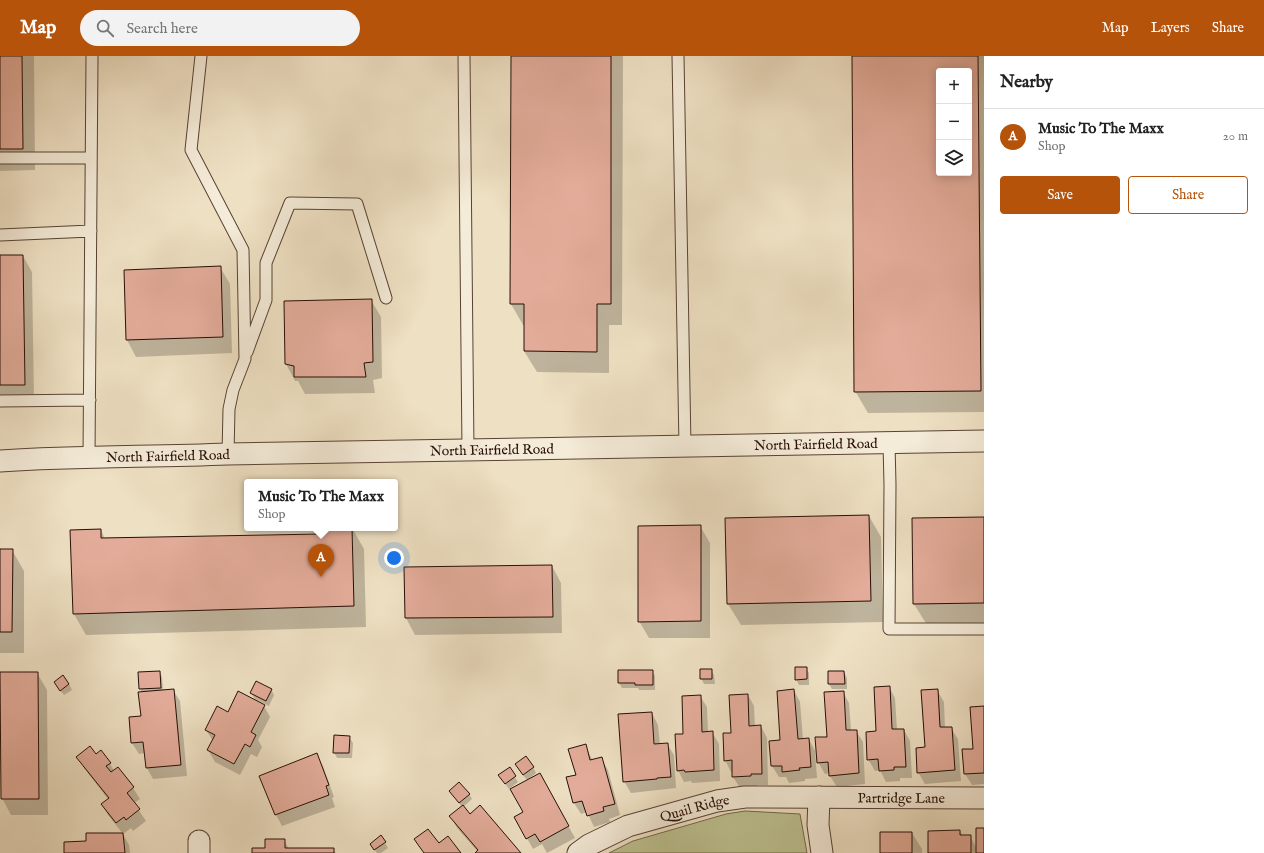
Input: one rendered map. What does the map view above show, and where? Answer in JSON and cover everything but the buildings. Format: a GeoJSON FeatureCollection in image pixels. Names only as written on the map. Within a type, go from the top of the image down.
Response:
{"type":"FeatureCollection","features":[{"type":"Feature","properties":{"kind":"street","name":"North Fairfield Road"},"geometry":{"type":"LineString","coordinates":[[0,461],[228,454],[984,441]]}},
{"type":"Feature","properties":{"kind":"street","name":"Quail Ridge"},"geometry":{"type":"LineString","coordinates":[[578,853],[588,845],[628,826],[717,801],[745,797],[819,798]]}},
{"type":"Feature","properties":{"kind":"street","name":"Partridge Lane"},"geometry":{"type":"LineString","coordinates":[[819,798],[984,798]]}},
{"type":"Feature","properties":{"kind":"street"},"geometry":{"type":"LineString","coordinates":[[819,798],[818,825],[822,853]]}},
{"type":"Feature","properties":{"kind":"lane"},"geometry":{"type":"LineString","coordinates":[[89,458],[92,56]]}},
{"type":"Feature","properties":{"kind":"lane"},"geometry":{"type":"LineString","coordinates":[[200,56],[191,150],[243,250],[245,359]]}},
{"type":"Feature","properties":{"kind":"lane"},"geometry":{"type":"LineString","coordinates":[[464,56],[468,450]]}},
{"type":"Feature","properties":{"kind":"lane"},"geometry":{"type":"LineString","coordinates":[[678,56],[685,446]]}},
{"type":"Feature","properties":{"kind":"lane"},"geometry":{"type":"LineString","coordinates":[[0,158],[91,158]]}},
{"type":"Feature","properties":{"kind":"lane"},"geometry":{"type":"LineString","coordinates":[[228,454],[229,409],[232,390],[245,359],[266,300],[266,263],[290,203],[357,204],[386,298]]}},
{"type":"Feature","properties":{"kind":"lane"},"geometry":{"type":"LineString","coordinates":[[0,235],[91,231]]}},
{"type":"Feature","properties":{"kind":"lane"},"geometry":{"type":"LineString","coordinates":[[0,401],[90,400]]}},
{"type":"Feature","properties":{"kind":"lane"},"geometry":{"type":"LineString","coordinates":[[889,442],[889,629],[984,629]]}},
{"type":"Feature","properties":{"kind":"green space"},"geometry":{"type":"Polygon","coordinates":[[[745,811],[800,814],[807,853],[609,853],[633,841],[726,814],[745,811]]]}},
{"type":"Feature","properties":{"kind":"place","name":"Music To The Maxx"},"geometry":{"type":"Point","coordinates":[321,577]}}]}
